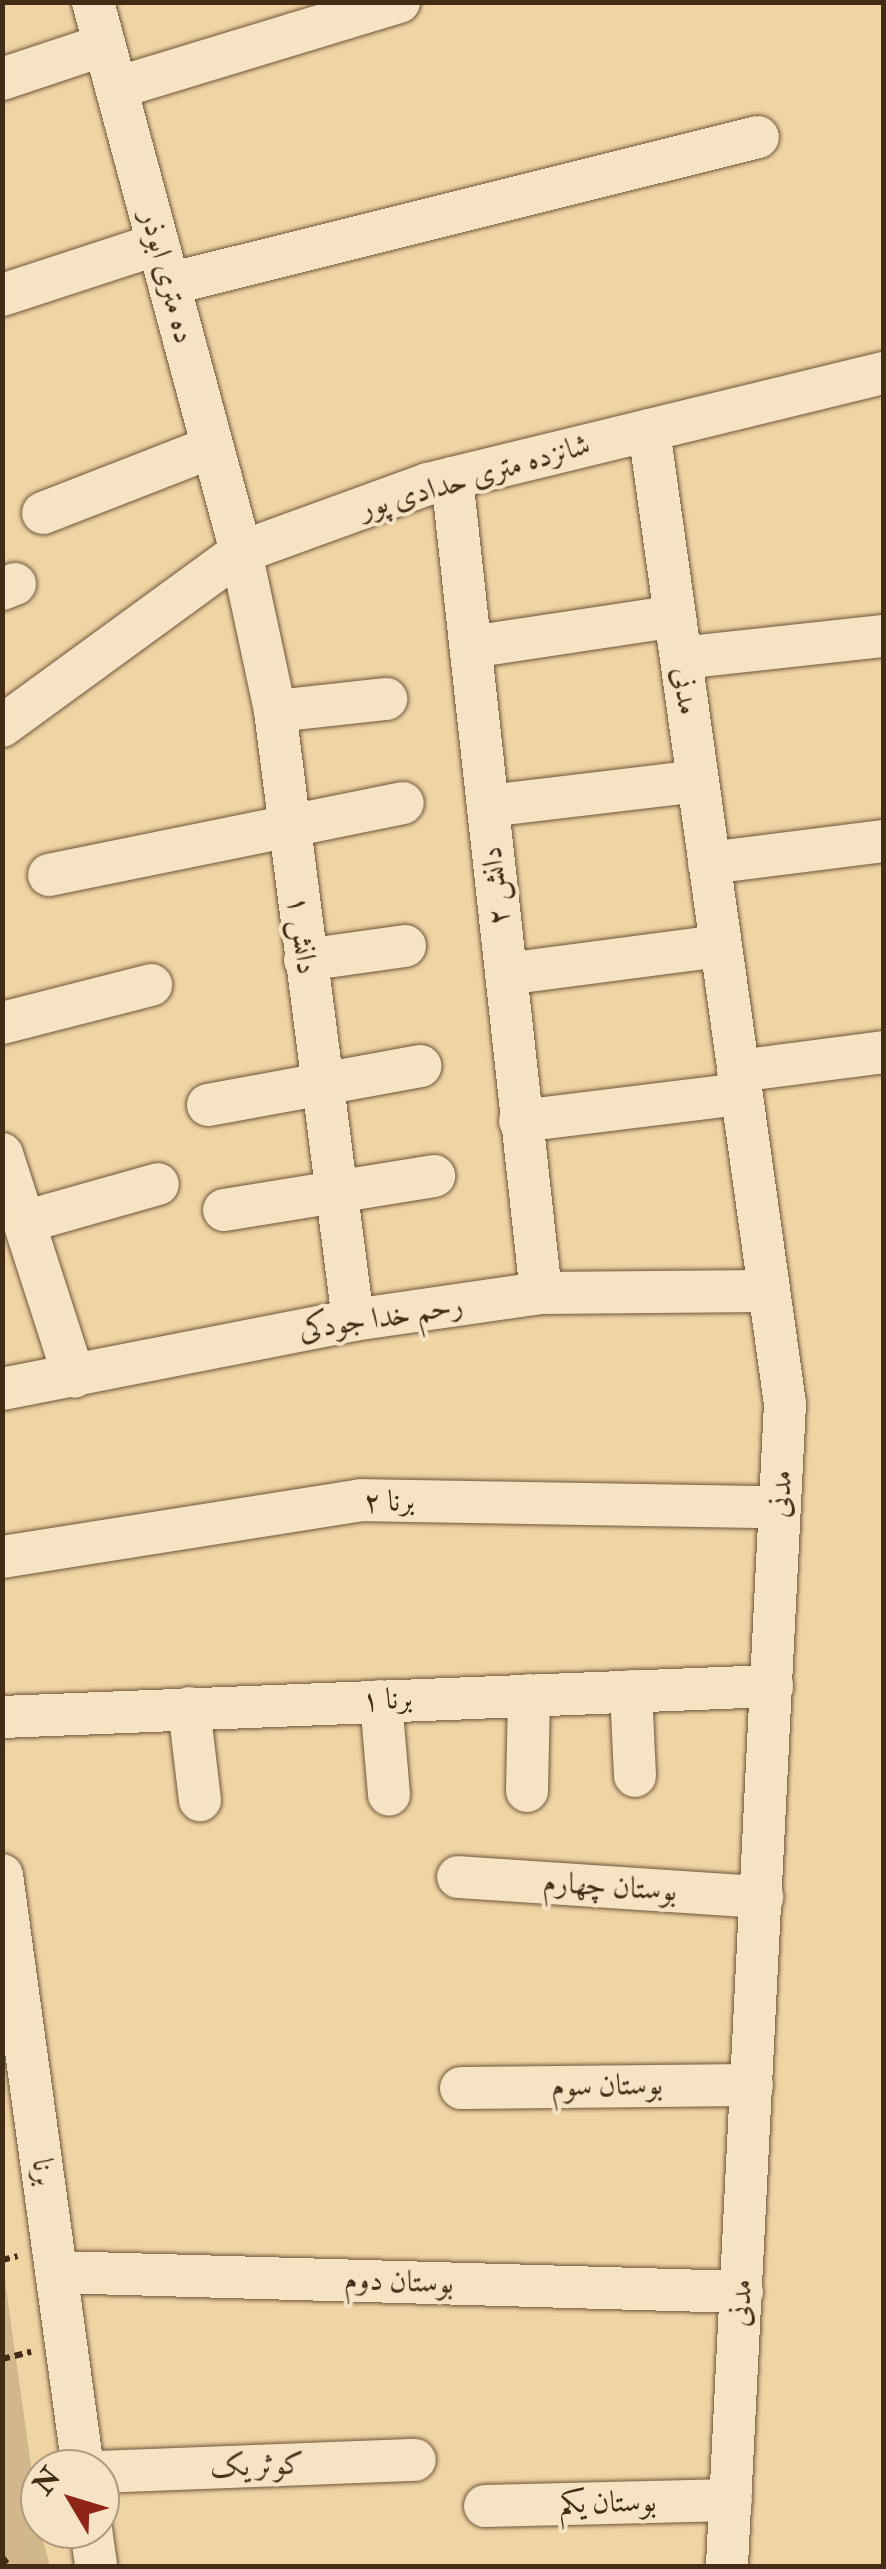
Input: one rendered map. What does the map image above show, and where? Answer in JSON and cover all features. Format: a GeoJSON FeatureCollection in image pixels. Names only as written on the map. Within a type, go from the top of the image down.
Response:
{"type":"FeatureCollection","features":[{"type":"Feature","properties":{"kind":"street","name":"ده متری ابوذر"},"geometry":{"type":"LineString","coordinates":[[93,2],[241,552]]}},
{"type":"Feature","properties":{"kind":"street"},"geometry":{"type":"LineString","coordinates":[[116,88],[399,2]]}},
{"type":"Feature","properties":{"kind":"street"},"geometry":{"type":"LineString","coordinates":[[2,78],[104,45]]}},
{"type":"Feature","properties":{"kind":"street"},"geometry":{"type":"LineString","coordinates":[[2,296],[758,137]]}},
{"type":"Feature","properties":{"kind":"street","name":"شانزده متری حدادی پور"},"geometry":{"type":"LineString","coordinates":[[2,726],[241,552],[452,478],[884,373]]}},
{"type":"Feature","properties":{"kind":"street","name":"مدنی"},"geometry":{"type":"LineString","coordinates":[[649,430],[765,1291],[785,1404],[727,2566]]}},
{"type":"Feature","properties":{"kind":"street"},"geometry":{"type":"LineString","coordinates":[[43,513],[212,447]]}},
{"type":"Feature","properties":{"kind":"street","name":"دانش ۲"},"geometry":{"type":"LineString","coordinates":[[452,478],[541,1294]]}},
{"type":"Feature","properties":{"kind":"street","name":"دانش ۱"},"geometry":{"type":"LineString","coordinates":[[241,552],[275,711],[333,1194],[353,1320]]}},
{"type":"Feature","properties":{"kind":"street"},"geometry":{"type":"LineString","coordinates":[[471,647],[678,637],[884,636]]}},
{"type":"Feature","properties":{"kind":"street"},"geometry":{"type":"LineString","coordinates":[[275,711],[386,699]]}},
{"type":"Feature","properties":{"kind":"street"},"geometry":{"type":"LineString","coordinates":[[488,806],[698,781]]}},
{"type":"Feature","properties":{"kind":"street"},"geometry":{"type":"LineString","coordinates":[[49,876],[289,830],[403,803]]}},
{"type":"Feature","properties":{"kind":"street"},"geometry":{"type":"LineString","coordinates":[[709,863],[884,841]]}},
{"type":"Feature","properties":{"kind":"street"},"geometry":{"type":"LineString","coordinates":[[306,960],[405,946]]}},
{"type":"Feature","properties":{"kind":"street"},"geometry":{"type":"LineString","coordinates":[[506,974],[720,946]]}},
{"type":"Feature","properties":{"kind":"street"},"geometry":{"type":"LineString","coordinates":[[2,1023],[150,986]]}},
{"type":"Feature","properties":{"kind":"street"},"geometry":{"type":"LineString","coordinates":[[520,1121],[739,1083],[884,1052]]}},
{"type":"Feature","properties":{"kind":"street"},"geometry":{"type":"LineString","coordinates":[[208,1104],[420,1066]]}},
{"type":"Feature","properties":{"kind":"street"},"geometry":{"type":"LineString","coordinates":[[2,1154],[74,1377]]}},
{"type":"Feature","properties":{"kind":"street"},"geometry":{"type":"LineString","coordinates":[[224,1210],[434,1176]]}},
{"type":"Feature","properties":{"kind":"street"},"geometry":{"type":"LineString","coordinates":[[24,1222],[158,1184]]}},
{"type":"Feature","properties":{"kind":"street","name":"رحم خدا جودکی"},"geometry":{"type":"LineString","coordinates":[[2,1389],[353,1320],[541,1294],[765,1291]]}},
{"type":"Feature","properties":{"kind":"street","name":"برنا ۲"},"geometry":{"type":"LineString","coordinates":[[2,1556],[361,1500],[780,1507]]}},
{"type":"Feature","properties":{"kind":"street","name":"برنا ۱"},"geometry":{"type":"LineString","coordinates":[[2,1716],[772,1686]]}},
{"type":"Feature","properties":{"kind":"street"},"geometry":{"type":"LineString","coordinates":[[631,1691],[635,1776]]}},
{"type":"Feature","properties":{"kind":"street"},"geometry":{"type":"LineString","coordinates":[[527,1791],[529,1695]]}},
{"type":"Feature","properties":{"kind":"street"},"geometry":{"type":"LineString","coordinates":[[380,1701],[389,1795]]}},
{"type":"Feature","properties":{"kind":"street"},"geometry":{"type":"LineString","coordinates":[[189,1708],[200,1800]]}},
{"type":"Feature","properties":{"kind":"street","name":"برنا"},"geometry":{"type":"LineString","coordinates":[[2,1874],[80,2449]]}},
{"type":"Feature","properties":{"kind":"street","name":"بوستان چهارم"},"geometry":{"type":"LineString","coordinates":[[458,1877],[762,1897]]}},
{"type":"Feature","properties":{"kind":"street","name":"بوستان سوم"},"geometry":{"type":"LineString","coordinates":[[461,2088],[752,2085]]}},
{"type":"Feature","properties":{"kind":"street","name":"بوستان دوم"},"geometry":{"type":"LineString","coordinates":[[56,2272],[742,2292]]}},
{"type":"Feature","properties":{"kind":"street","name":"کوثر یک"},"geometry":{"type":"LineString","coordinates":[[120,2471],[415,2460]]}},
{"type":"Feature","properties":{"kind":"street","name":"بوستان یکم"},"geometry":{"type":"LineString","coordinates":[[485,2506],[731,2500]]}},
{"type":"Feature","properties":{"kind":"path"},"geometry":{"type":"LineString","coordinates":[[2,2556],[9,2566]]}},
{"type":"Feature","properties":{"kind":"shaded area"},"geometry":{"type":"Polygon","coordinates":[[[2,2260],[29,2449],[20,2449],[20,2549],[45,2549],[50,2566],[3,2566],[2,2260]]]}}]}
